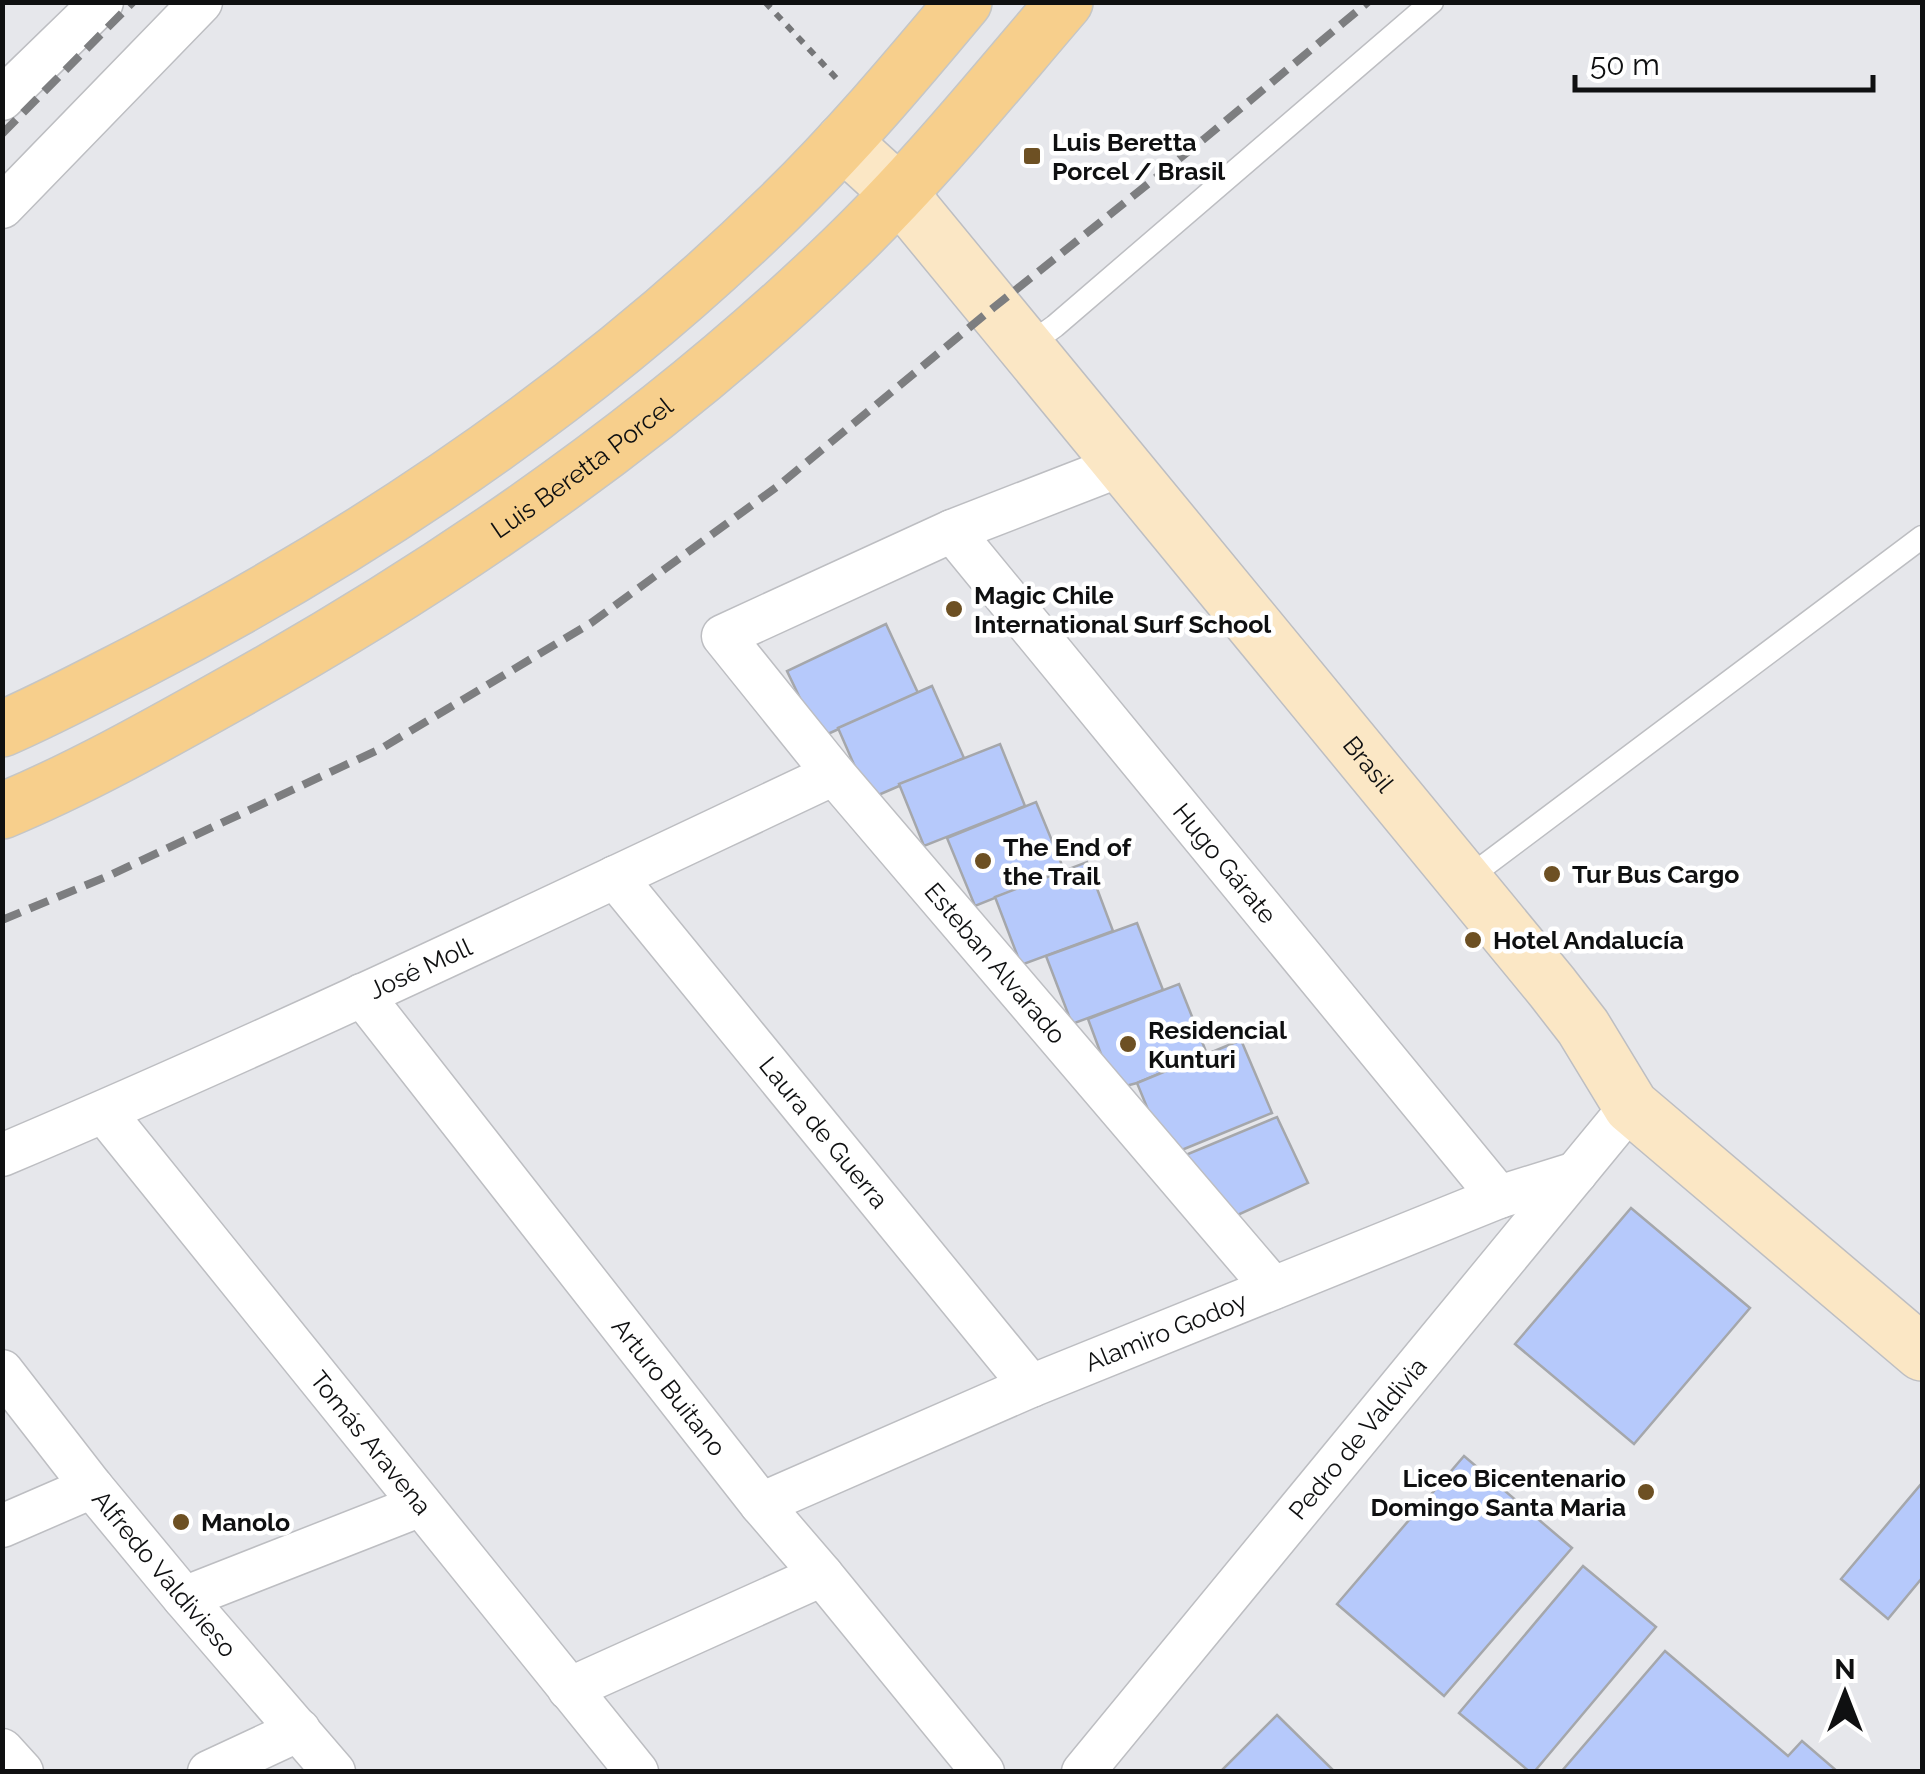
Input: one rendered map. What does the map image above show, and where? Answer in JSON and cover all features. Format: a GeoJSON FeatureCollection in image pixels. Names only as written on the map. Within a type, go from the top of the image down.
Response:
{"type":"FeatureCollection","features":[{"type":"Feature","properties":{"kind":"main road"},"geometry":{"type":"LineString","coordinates":[[2,730],[196,632],[280,584],[530,420],[670,309],[778,209],[856,128],[964,2]]}},
{"type":"Feature","properties":{"kind":"main road","name":"Luis Beretta Porcel"},"geometry":{"type":"LineString","coordinates":[[2,811],[98,767],[353,624],[518,515],[670,404],[758,329],[899,194],[1065,2]]}},
{"type":"Feature","properties":{"kind":"street"},"geometry":{"type":"LineString","coordinates":[[2,98],[102,2]]}},
{"type":"Feature","properties":{"kind":"street"},"geometry":{"type":"LineString","coordinates":[[2,208],[201,2]]}},
{"type":"Feature","properties":{"kind":"street","name":"Brasil"},"geometry":{"type":"LineString","coordinates":[[856,128],[899,194],[1583,1027],[1631,1106],[1922,1353]]}},
{"type":"Feature","properties":{"kind":"street"},"geometry":{"type":"LineString","coordinates":[[952,531],[1122,465]]}},
{"type":"Feature","properties":{"kind":"street","name":"Esteban Alvarado"},"geometry":{"type":"LineString","coordinates":[[952,531],[723,636],[834,774],[1273,1288]]}},
{"type":"Feature","properties":{"kind":"street","name":"Hugo Gárate"},"geometry":{"type":"LineString","coordinates":[[952,531],[1499,1197]]}},
{"type":"Feature","properties":{"kind":"street","name":"José Moll"},"geometry":{"type":"LineString","coordinates":[[2,1156],[362,995],[834,774]]}},
{"type":"Feature","properties":{"kind":"street","name":"Laura de Guerra"},"geometry":{"type":"LineString","coordinates":[[616,877],[1031,1386]]}},
{"type":"Feature","properties":{"kind":"street","name":"Arturo Buitano"},"geometry":{"type":"LineString","coordinates":[[362,995],[760,1504],[983,1772]]}},
{"type":"Feature","properties":{"kind":"street","name":"Pedro de Valdivia"},"geometry":{"type":"LineString","coordinates":[[1083,1772],[1631,1106]]}},
{"type":"Feature","properties":{"kind":"street","name":"Tomás Aravena"},"geometry":{"type":"LineString","coordinates":[[104,1112],[637,1772]]}},
{"type":"Feature","properties":{"kind":"street","name":"Alamiro Godoy"},"geometry":{"type":"LineString","coordinates":[[760,1504],[1031,1386],[1499,1197],[1576,1173]]}},
{"type":"Feature","properties":{"kind":"street","name":"Alfredo Valdivieso"},"geometry":{"type":"LineString","coordinates":[[2,1371],[92,1487],[334,1772]]}},
{"type":"Feature","properties":{"kind":"street"},"geometry":{"type":"LineString","coordinates":[[2,1526],[92,1487]]}},
{"type":"Feature","properties":{"kind":"street"},"geometry":{"type":"LineString","coordinates":[[184,1598],[421,1505]]}},
{"type":"Feature","properties":{"kind":"street"},"geometry":{"type":"LineString","coordinates":[[569,1689],[822,1574]]}},
{"type":"Feature","properties":{"kind":"street"},"geometry":{"type":"LineString","coordinates":[[209,1772],[299,1730]]}},
{"type":"Feature","properties":{"kind":"street"},"geometry":{"type":"LineString","coordinates":[[2,1750],[22,1772]]}},
{"type":"Feature","properties":{"kind":"lane"},"geometry":{"type":"LineString","coordinates":[[1026,348],[1432,2]]}},
{"type":"Feature","properties":{"kind":"lane"},"geometry":{"type":"LineString","coordinates":[[1464,881],[1922,537]]}},
{"type":"Feature","properties":{"kind":"path"},"geometry":{"type":"LineString","coordinates":[[766,2],[856,128]]}},
{"type":"Feature","properties":{"kind":"building"},"geometry":{"type":"Polygon","coordinates":[[[886,624],[918,693],[819,738],[787,671],[886,624]]]}},
{"type":"Feature","properties":{"kind":"building"},"geometry":{"type":"Polygon","coordinates":[[[932,686],[964,758],[869,799],[838,728],[932,686]]]}},
{"type":"Feature","properties":{"kind":"building"},"geometry":{"type":"Polygon","coordinates":[[[1000,744],[1025,806],[924,846],[899,784],[1000,744]]]}},
{"type":"Feature","properties":{"kind":"building"},"geometry":{"type":"Polygon","coordinates":[[[1036,802],[1064,870],[975,906],[947,838],[1036,802]]]}},
{"type":"Feature","properties":{"kind":"building"},"geometry":{"type":"Polygon","coordinates":[[[1087,862],[1113,931],[1021,965],[995,897],[1087,862]]]}},
{"type":"Feature","properties":{"kind":"building"},"geometry":{"type":"Polygon","coordinates":[[[1137,923],[1163,990],[1072,1024],[1046,956],[1137,923]]]}},
{"type":"Feature","properties":{"kind":"building"},"geometry":{"type":"Polygon","coordinates":[[[1179,984],[1207,1054],[1114,1089],[1088,1019],[1179,984]]]}},
{"type":"Feature","properties":{"kind":"building"},"geometry":{"type":"Polygon","coordinates":[[[1241,1040],[1272,1113],[1167,1156],[1137,1083],[1241,1040]]]}},
{"type":"Feature","properties":{"kind":"building"},"geometry":{"type":"Polygon","coordinates":[[[1277,1117],[1308,1183],[1231,1218],[1176,1159],[1277,1117]]]}},
{"type":"Feature","properties":{"kind":"building"},"geometry":{"type":"Polygon","coordinates":[[[1631,1208],[1750,1308],[1634,1444],[1515,1344],[1631,1208]]]}},
{"type":"Feature","properties":{"kind":"building"},"geometry":{"type":"Polygon","coordinates":[[[1464,1456],[1572,1548],[1444,1696],[1337,1604],[1464,1456]]]}},
{"type":"Feature","properties":{"kind":"building"},"geometry":{"type":"Polygon","coordinates":[[[1922,1483],[1922,1578],[1888,1619],[1841,1579],[1922,1483]]]}},
{"type":"Feature","properties":{"kind":"building"},"geometry":{"type":"Polygon","coordinates":[[[1583,1566],[1656,1627],[1534,1772],[1530,1772],[1459,1713],[1583,1566]]]}},
{"type":"Feature","properties":{"kind":"building"},"geometry":{"type":"Polygon","coordinates":[[[1665,1651],[1788,1756],[1802,1741],[1838,1772],[1561,1772],[1665,1651]]]}},
{"type":"Feature","properties":{"kind":"building"},"geometry":{"type":"Polygon","coordinates":[[[1277,1715],[1335,1772],[1220,1772],[1277,1715]]]}},
{"type":"Feature","properties":{"kind":"railway"},"geometry":{"type":"LineString","coordinates":[[2,134],[133,2]]}},
{"type":"Feature","properties":{"kind":"railway"},"geometry":{"type":"LineString","coordinates":[[2,920],[108,876],[382,748],[591,623],[778,486],[1368,2]]}},
{"type":"Feature","properties":{"kind":"place","name":"Luis Beretta Porcel / Brasil"},"geometry":{"type":"Point","coordinates":[1032,156]}},
{"type":"Feature","properties":{"kind":"place","name":"Magic Chile International Surf School"},"geometry":{"type":"Point","coordinates":[954,609]}},
{"type":"Feature","properties":{"kind":"place","name":"The End of the Trail"},"geometry":{"type":"Point","coordinates":[983,861]}},
{"type":"Feature","properties":{"kind":"place","name":"Tur Bus Cargo"},"geometry":{"type":"Point","coordinates":[1552,874]}},
{"type":"Feature","properties":{"kind":"place","name":"Hotel Andalucía"},"geometry":{"type":"Point","coordinates":[1473,940]}},
{"type":"Feature","properties":{"kind":"place","name":"Residencial Kunturi"},"geometry":{"type":"Point","coordinates":[1128,1044]}},
{"type":"Feature","properties":{"kind":"place","name":"Liceo Bicentenario Domingo Santa Maria"},"geometry":{"type":"Point","coordinates":[1646,1492]}},
{"type":"Feature","properties":{"kind":"place","name":"Manolo"},"geometry":{"type":"Point","coordinates":[181,1522]}}]}
